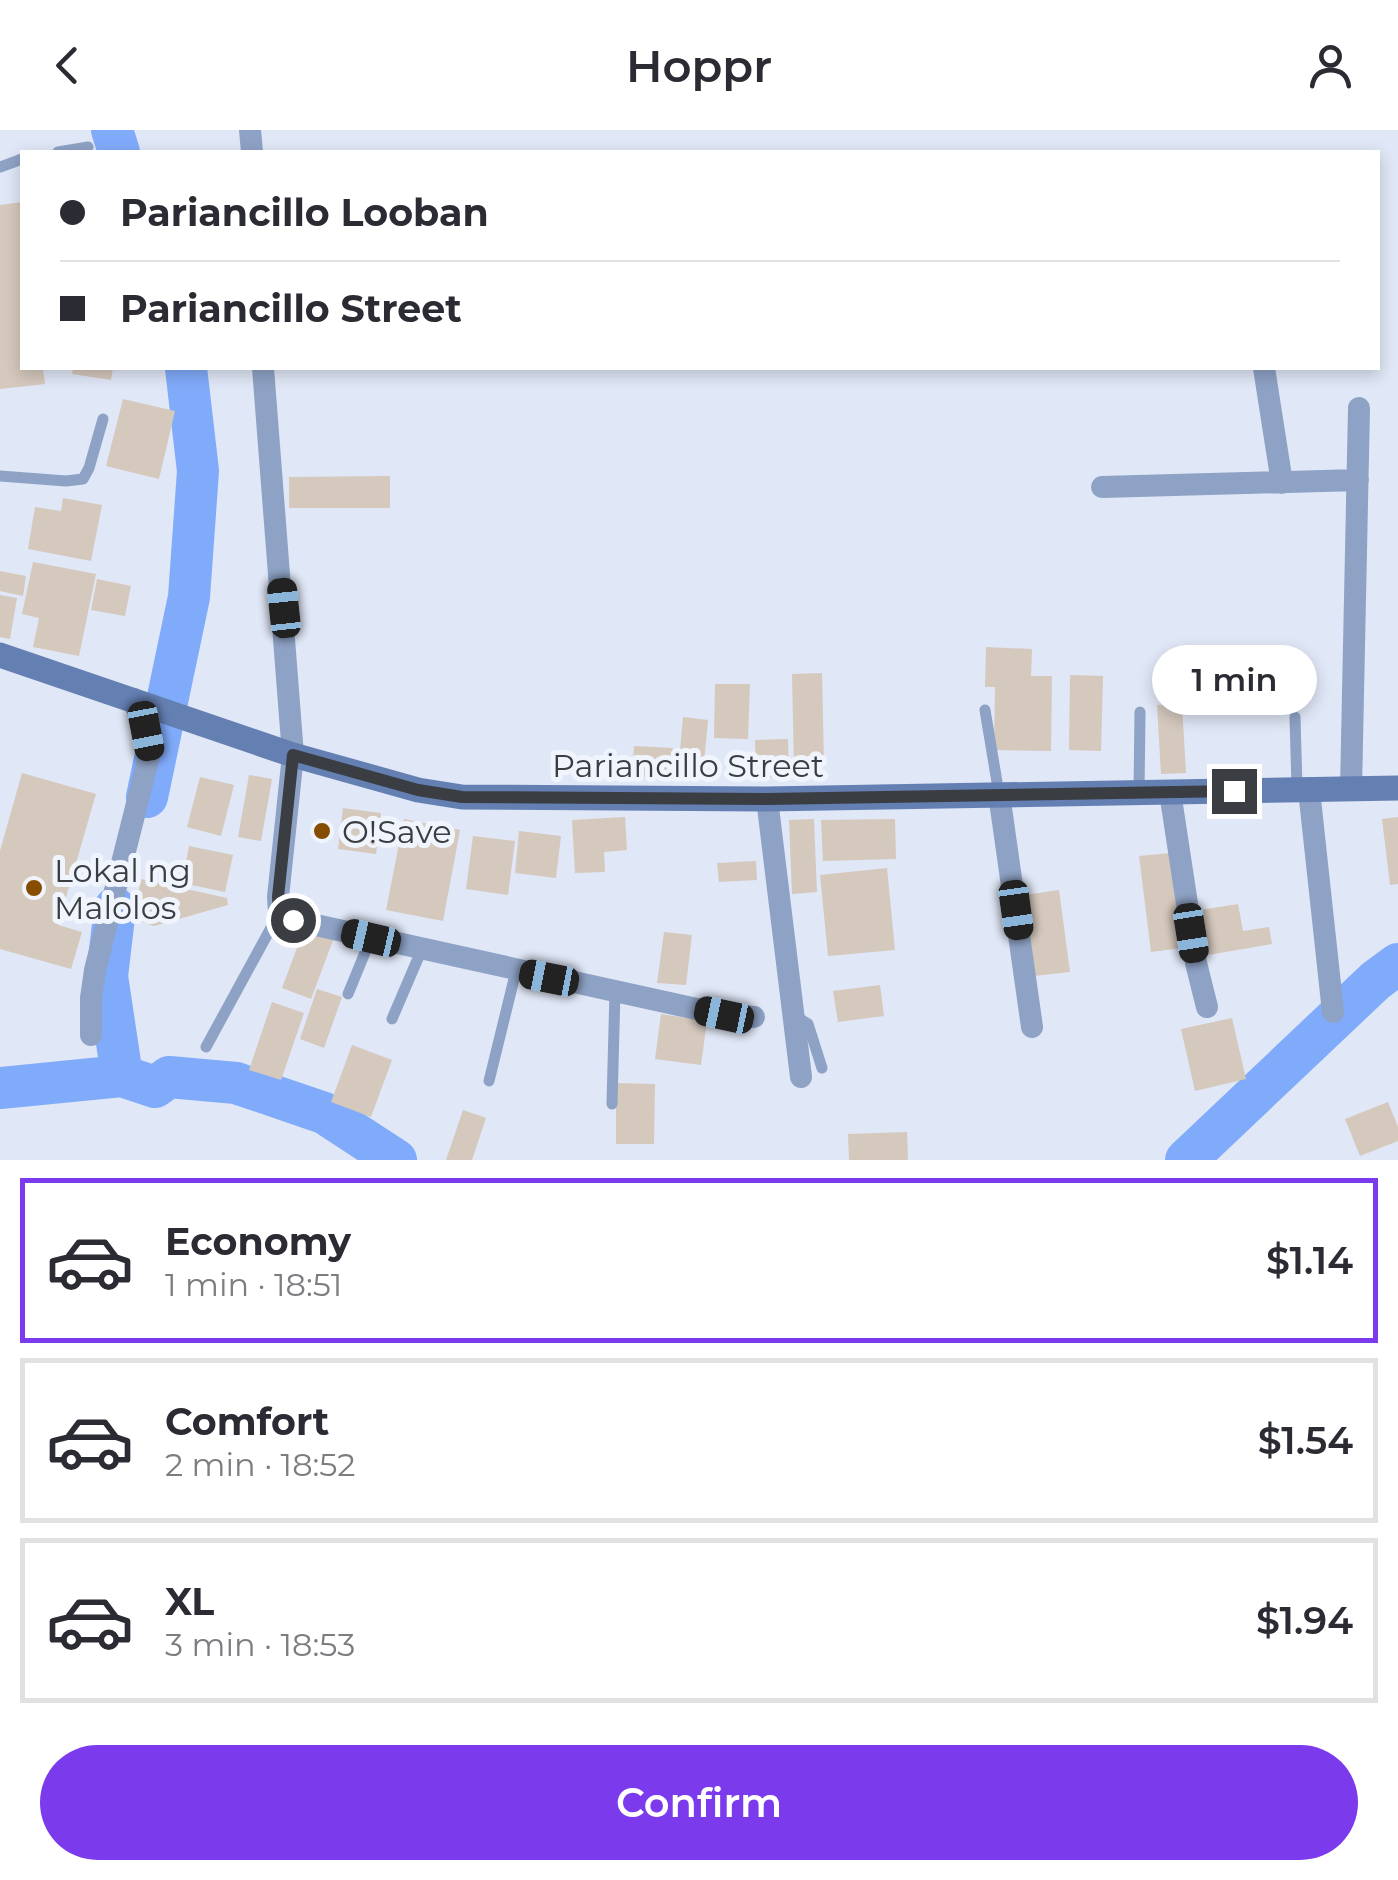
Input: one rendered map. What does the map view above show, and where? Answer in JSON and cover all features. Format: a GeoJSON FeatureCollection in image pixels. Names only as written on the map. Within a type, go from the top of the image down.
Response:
{"type":"FeatureCollection","features":[{"type":"Feature","properties":{"kind":"main road","name":"Pariancillo Street"},"geometry":{"type":"LineString","coordinates":[[0,656],[293,755],[418,790],[462,797],[767,799],[1398,788]]}},
{"type":"Feature","properties":{"kind":"street"},"geometry":{"type":"LineString","coordinates":[[263,370],[293,755],[279,913],[293,920],[371,938],[724,1015],[774,1016]]}},
{"type":"Feature","properties":{"kind":"street"},"geometry":{"type":"LineString","coordinates":[[1264,370],[1282,483]]}},
{"type":"Feature","properties":{"kind":"street"},"geometry":{"type":"LineString","coordinates":[[1351,789],[1358,408]]}},
{"type":"Feature","properties":{"kind":"street"},"geometry":{"type":"LineString","coordinates":[[1102,487],[1358,480]]}},
{"type":"Feature","properties":{"kind":"street"},"geometry":{"type":"LineString","coordinates":[[92,1035],[91,998],[96,970],[150,752],[138,700]]}},
{"type":"Feature","properties":{"kind":"street"},"geometry":{"type":"LineString","coordinates":[[1303,790],[1333,1012]]}},
{"type":"Feature","properties":{"kind":"street"},"geometry":{"type":"LineString","coordinates":[[1170,792],[1196,963],[1207,1007]]}},
{"type":"Feature","properties":{"kind":"street"},"geometry":{"type":"LineString","coordinates":[[999,794],[1032,1026]]}},
{"type":"Feature","properties":{"kind":"street"},"geometry":{"type":"LineString","coordinates":[[767,799],[774,1016],[812,1073]]}},
{"type":"Feature","properties":{"kind":"lane"},"geometry":{"type":"LineString","coordinates":[[70,150],[88,147]]}},
{"type":"Feature","properties":{"kind":"lane"},"geometry":{"type":"LineString","coordinates":[[0,476],[83,479],[90,468],[103,419]]}},
{"type":"Feature","properties":{"kind":"lane"},"geometry":{"type":"LineString","coordinates":[[985,710],[999,794]]}},
{"type":"Feature","properties":{"kind":"lane"},"geometry":{"type":"LineString","coordinates":[[1139,793],[1140,712]]}},
{"type":"Feature","properties":{"kind":"lane"},"geometry":{"type":"LineString","coordinates":[[1295,718],[1303,790]]}},
{"type":"Feature","properties":{"kind":"lane"},"geometry":{"type":"LineString","coordinates":[[206,1047],[279,913]]}},
{"type":"Feature","properties":{"kind":"lane"},"geometry":{"type":"LineString","coordinates":[[348,994],[371,938]]}},
{"type":"Feature","properties":{"kind":"lane"},"geometry":{"type":"LineString","coordinates":[[392,1019],[422,949]]}},
{"type":"Feature","properties":{"kind":"lane"},"geometry":{"type":"LineString","coordinates":[[489,1080],[516,971]]}},
{"type":"Feature","properties":{"kind":"lane"},"geometry":{"type":"LineString","coordinates":[[612,1104],[615,991]]}},
{"type":"Feature","properties":{"kind":"building"},"geometry":{"type":"Polygon","coordinates":[[[20,202],[20,370],[43,370],[45,384],[0,389],[0,205],[20,202]]]}},
{"type":"Feature","properties":{"kind":"building"},"geometry":{"type":"Polygon","coordinates":[[[73,370],[113,370],[111,380],[72,374],[73,370]]]}},
{"type":"Feature","properties":{"kind":"building"},"geometry":{"type":"Polygon","coordinates":[[[123,399],[175,411],[159,479],[106,466],[123,399]]]}},
{"type":"Feature","properties":{"kind":"building"},"geometry":{"type":"Polygon","coordinates":[[[390,476],[390,508],[289,508],[289,477],[390,476]]]}},
{"type":"Feature","properties":{"kind":"building"},"geometry":{"type":"Polygon","coordinates":[[[63,498],[102,505],[91,561],[28,549],[35,507],[61,511],[63,498]]]}},
{"type":"Feature","properties":{"kind":"building"},"geometry":{"type":"Polygon","coordinates":[[[33,562],[96,574],[79,656],[33,647],[39,618],[22,614],[33,562]]]}},
{"type":"Feature","properties":{"kind":"building"},"geometry":{"type":"Polygon","coordinates":[[[0,571],[26,576],[23,596],[0,591],[0,571]]]}},
{"type":"Feature","properties":{"kind":"building"},"geometry":{"type":"Polygon","coordinates":[[[97,579],[131,586],[125,616],[91,610],[97,579]]]}},
{"type":"Feature","properties":{"kind":"building"},"geometry":{"type":"Polygon","coordinates":[[[0,595],[17,598],[10,639],[0,637],[0,595]]]}},
{"type":"Feature","properties":{"kind":"building"},"geometry":{"type":"Polygon","coordinates":[[[986,647],[1032,649],[1031,676],[1052,676],[1051,751],[994,750],[995,687],[985,687],[986,647]]]}},
{"type":"Feature","properties":{"kind":"building"},"geometry":{"type":"Polygon","coordinates":[[[822,673],[824,766],[794,766],[792,674],[822,673]]]}},
{"type":"Feature","properties":{"kind":"building"},"geometry":{"type":"Polygon","coordinates":[[[1070,675],[1103,676],[1101,751],[1069,750],[1070,675]]]}},
{"type":"Feature","properties":{"kind":"building"},"geometry":{"type":"Polygon","coordinates":[[[715,684],[750,684],[748,739],[714,738],[715,684]]]}},
{"type":"Feature","properties":{"kind":"building"},"geometry":{"type":"Polygon","coordinates":[[[1182,704],[1186,773],[1161,774],[1157,705],[1182,704]]]}},
{"type":"Feature","properties":{"kind":"building"},"geometry":{"type":"Polygon","coordinates":[[[683,717],[708,720],[704,763],[679,761],[683,717]]]}},
{"type":"Feature","properties":{"kind":"building"},"geometry":{"type":"Polygon","coordinates":[[[788,739],[789,777],[756,778],[755,740],[788,739]]]}},
{"type":"Feature","properties":{"kind":"building"},"geometry":{"type":"Polygon","coordinates":[[[634,746],[673,748],[671,778],[632,777],[634,746]]]}},
{"type":"Feature","properties":{"kind":"building","name":"Lokal ng Malolos"},"geometry":{"type":"Polygon","coordinates":[[[22,773],[96,794],[58,925],[82,932],[71,969],[0,949],[0,851],[22,773]]]}},
{"type":"Feature","properties":{"kind":"building"},"geometry":{"type":"Polygon","coordinates":[[[249,775],[272,779],[261,841],[238,837],[249,775]]]}},
{"type":"Feature","properties":{"kind":"building"},"geometry":{"type":"Polygon","coordinates":[[[200,777],[234,785],[221,836],[187,827],[200,777]]]}},
{"type":"Feature","properties":{"kind":"building"},"geometry":{"type":"Polygon","coordinates":[[[343,808],[381,813],[376,854],[338,849],[343,808]]]}},
{"type":"Feature","properties":{"kind":"building"},"geometry":{"type":"Polygon","coordinates":[[[625,817],[627,850],[604,852],[605,872],[575,873],[572,820],[625,817]]]}},
{"type":"Feature","properties":{"kind":"building"},"geometry":{"type":"Polygon","coordinates":[[[1398,817],[1398,884],[1390,885],[1382,819],[1398,817]]]}},
{"type":"Feature","properties":{"kind":"building"},"geometry":{"type":"Polygon","coordinates":[[[404,819],[460,830],[443,921],[386,910],[404,819]]]}},
{"type":"Feature","properties":{"kind":"building"},"geometry":{"type":"Polygon","coordinates":[[[814,819],[817,892],[792,894],[789,820],[814,819]]]}},
{"type":"Feature","properties":{"kind":"building"},"geometry":{"type":"Polygon","coordinates":[[[895,819],[896,859],[823,861],[821,820],[895,819]]]}},
{"type":"Feature","properties":{"kind":"building"},"geometry":{"type":"Polygon","coordinates":[[[519,831],[561,836],[556,878],[515,873],[519,831]]]}},
{"type":"Feature","properties":{"kind":"building"},"geometry":{"type":"Polygon","coordinates":[[[473,836],[515,841],[508,895],[466,889],[473,836]]]}},
{"type":"Feature","properties":{"kind":"building"},"geometry":{"type":"Polygon","coordinates":[[[189,846],[233,855],[225,892],[182,883],[189,846]]]}},
{"type":"Feature","properties":{"kind":"building"},"geometry":{"type":"Polygon","coordinates":[[[1171,853],[1182,948],[1151,952],[1139,856],[1171,853]]]}},
{"type":"Feature","properties":{"kind":"building"},"geometry":{"type":"Polygon","coordinates":[[[756,861],[757,880],[719,882],[717,863],[756,861]]]}},
{"type":"Feature","properties":{"kind":"building"},"geometry":{"type":"Polygon","coordinates":[[[887,868],[895,950],[828,956],[820,875],[887,868]]]}},
{"type":"Feature","properties":{"kind":"building"},"geometry":{"type":"Polygon","coordinates":[[[141,879],[227,898],[228,905],[154,926],[133,919],[141,879]]]}},
{"type":"Feature","properties":{"kind":"building"},"geometry":{"type":"Polygon","coordinates":[[[1059,890],[1070,972],[1034,976],[1024,895],[1059,890]]]}},
{"type":"Feature","properties":{"kind":"building"},"geometry":{"type":"Polygon","coordinates":[[[1238,904],[1243,931],[1269,927],[1272,944],[1202,956],[1194,911],[1238,904]]]}},
{"type":"Feature","properties":{"kind":"building"},"geometry":{"type":"Polygon","coordinates":[[[306,924],[335,935],[311,999],[282,988],[306,924]]]}},
{"type":"Feature","properties":{"kind":"building"},"geometry":{"type":"Polygon","coordinates":[[[664,932],[692,935],[686,985],[657,983],[664,932]]]}},
{"type":"Feature","properties":{"kind":"building"},"geometry":{"type":"Polygon","coordinates":[[[880,985],[884,1016],[838,1022],[833,991],[880,985]]]}},
{"type":"Feature","properties":{"kind":"building"},"geometry":{"type":"Polygon","coordinates":[[[317,989],[342,997],[324,1048],[300,1039],[317,989]]]}},
{"type":"Feature","properties":{"kind":"building"},"geometry":{"type":"Polygon","coordinates":[[[272,1002],[304,1013],[281,1080],[249,1070],[272,1002]]]}},
{"type":"Feature","properties":{"kind":"building"},"geometry":{"type":"Polygon","coordinates":[[[661,1014],[707,1021],[701,1065],[655,1059],[661,1014]]]}},
{"type":"Feature","properties":{"kind":"building"},"geometry":{"type":"Polygon","coordinates":[[[1232,1018],[1246,1079],[1195,1091],[1181,1029],[1232,1018]]]}},
{"type":"Feature","properties":{"kind":"building"},"geometry":{"type":"Polygon","coordinates":[[[352,1045],[392,1060],[371,1117],[331,1102],[352,1045]]]}},
{"type":"Feature","properties":{"kind":"building"},"geometry":{"type":"Polygon","coordinates":[[[616,1083],[655,1084],[654,1144],[616,1144],[616,1083]]]}},
{"type":"Feature","properties":{"kind":"building"},"geometry":{"type":"Polygon","coordinates":[[[1388,1102],[1398,1127],[1398,1141],[1360,1156],[1345,1119],[1388,1102]]]}},
{"type":"Feature","properties":{"kind":"building"},"geometry":{"type":"Polygon","coordinates":[[[463,1110],[486,1118],[472,1160],[446,1160],[463,1110]]]}},
{"type":"Feature","properties":{"kind":"building"},"geometry":{"type":"Polygon","coordinates":[[[907,1132],[908,1160],[849,1160],[848,1134],[907,1132]]]}},
{"type":"Feature","properties":{"kind":"waterway"},"geometry":{"type":"LineString","coordinates":[[112,130],[118,150]]}},
{"type":"Feature","properties":{"kind":"waterway"},"geometry":{"type":"LineString","coordinates":[[147,797],[189,597],[198,471],[186,370]]}},
{"type":"Feature","properties":{"kind":"waterway"},"geometry":{"type":"LineString","coordinates":[[115,908],[107,976],[122,1076]]}},
{"type":"Feature","properties":{"kind":"waterway"},"geometry":{"type":"LineString","coordinates":[[1186,1160],[1375,981],[1398,964]]}},
{"type":"Feature","properties":{"kind":"waterway"},"geometry":{"type":"LineString","coordinates":[[0,1088],[122,1076],[155,1087],[169,1077],[236,1083],[324,1113],[396,1160]]}},
{"type":"Feature","properties":{"kind":"place","name":"O!Save"},"geometry":{"type":"Point","coordinates":[322,831]}},
{"type":"Feature","properties":{"kind":"place","name":"Lokal ng Malolos"},"geometry":{"type":"Point","coordinates":[34,888]}},
{"type":"Feature","properties":{"kind":"route"},"geometry":{"type":"LineString","coordinates":[[293,920],[279,913],[278,897],[293,755],[418,790],[462,797],[767,799],[1234,791]]}}]}
